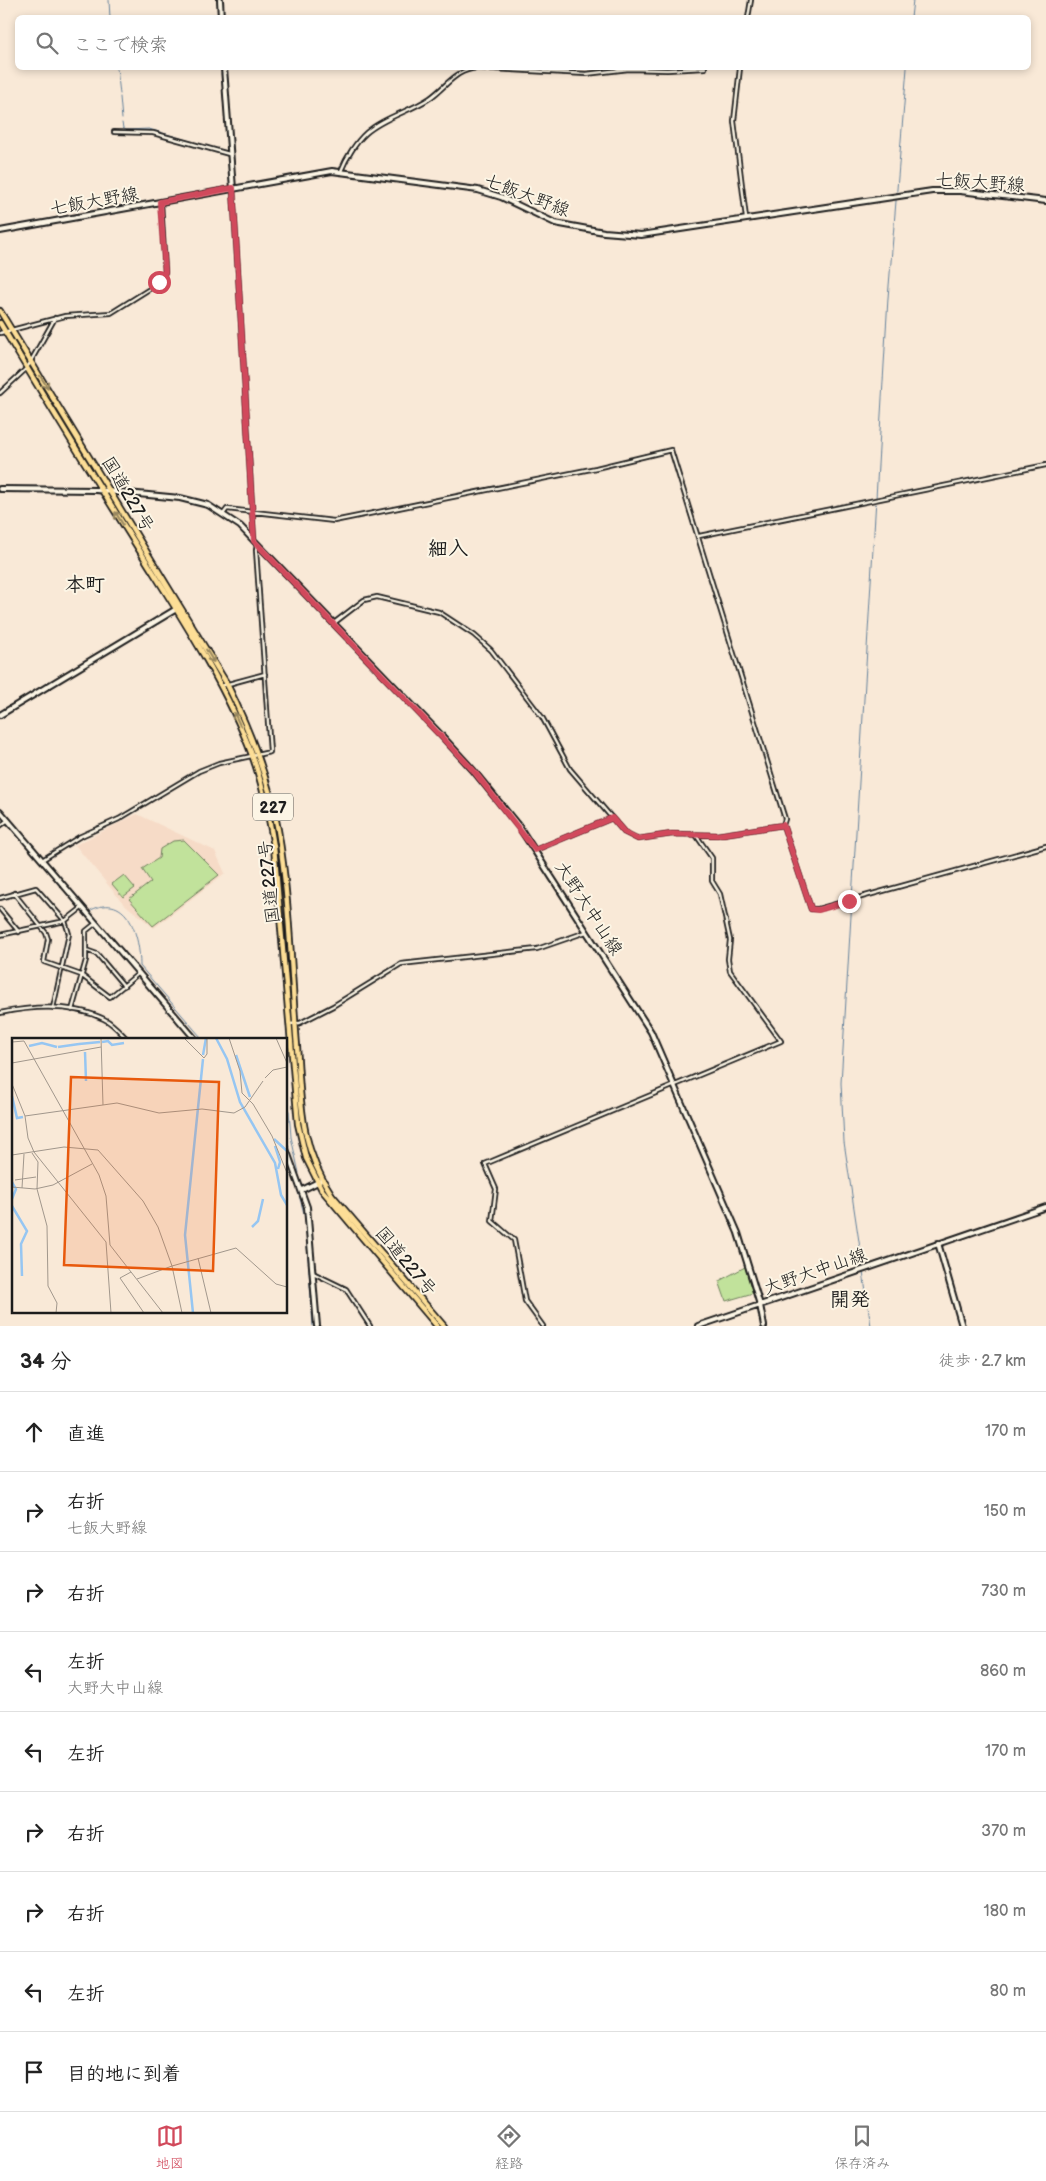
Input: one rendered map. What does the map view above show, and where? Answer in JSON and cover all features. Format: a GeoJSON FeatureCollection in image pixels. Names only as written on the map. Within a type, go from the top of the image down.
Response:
{"type":"FeatureCollection","features":[{"type":"Feature","properties":{"kind":"highway","name":"国道227号"},"geometry":{"type":"LineString","coordinates":[[0,311],[110,491],[178,608],[221,686],[253,756],[268,809],[274,847],[292,1024],[308,1148],[320,1181],[437,1326]]}},
{"type":"Feature","properties":{"kind":"highway","name":"国道227号"},"geometry":{"type":"LineString","coordinates":[[0,323],[2,332],[227,684],[258,756],[278,831],[292,1024]]}},
{"type":"Feature","properties":{"kind":"highway","name":"国道227号"},"geometry":{"type":"LineString","coordinates":[[320,1181],[444,1326]]}},
{"type":"Feature","properties":{"kind":"main road"},"geometry":{"type":"LineString","coordinates":[[220,0],[221,15]]}},
{"type":"Feature","properties":{"kind":"main road"},"geometry":{"type":"LineString","coordinates":[[224,70],[233,188]]}},
{"type":"Feature","properties":{"kind":"main road","name":"七飯大野線"},"geometry":{"type":"LineString","coordinates":[[0,231],[319,172],[341,171],[478,190],[501,197],[555,223],[629,235],[653,235],[932,191],[960,191],[1046,201]]}},
{"type":"Feature","properties":{"kind":"main road","name":"大野大中山線"},"geometry":{"type":"LineString","coordinates":[[0,489],[110,491],[192,500],[208,505],[224,514],[256,543],[473,770],[535,850],[651,1032],[738,1232],[760,1305],[1046,1207]]}},
{"type":"Feature","properties":{"kind":"main road"},"geometry":{"type":"LineString","coordinates":[[0,715],[178,608]]}},
{"type":"Feature","properties":{"kind":"main road"},"geometry":{"type":"LineString","coordinates":[[0,811],[194,1038]]}},
{"type":"Feature","properties":{"kind":"main road"},"geometry":{"type":"LineString","coordinates":[[288,1154],[307,1207],[316,1326]]}},
{"type":"Feature","properties":{"kind":"main road"},"geometry":{"type":"LineString","coordinates":[[302,1190],[320,1181]]}},
{"type":"Feature","properties":{"kind":"main road"},"geometry":{"type":"LineString","coordinates":[[938,1243],[962,1326]]}},
{"type":"Feature","properties":{"kind":"main road"},"geometry":{"type":"LineString","coordinates":[[698,1326],[760,1305],[764,1326]]}},
{"type":"Feature","properties":{"kind":"street"},"geometry":{"type":"LineString","coordinates":[[748,15],[751,0]]}},
{"type":"Feature","properties":{"kind":"street"},"geometry":{"type":"LineString","coordinates":[[341,171],[358,142],[368,131],[430,97],[453,76],[465,70]]}},
{"type":"Feature","properties":{"kind":"street"},"geometry":{"type":"LineString","coordinates":[[513,70],[586,74],[620,70]]}},
{"type":"Feature","properties":{"kind":"street"},"geometry":{"type":"LineString","coordinates":[[740,70],[734,121],[746,220]]}},
{"type":"Feature","properties":{"kind":"street"},"geometry":{"type":"LineString","coordinates":[[114,132],[153,133],[229,154]]}},
{"type":"Feature","properties":{"kind":"street"},"geometry":{"type":"LineString","coordinates":[[42,860],[79,837],[119,819],[199,771],[219,763],[270,752],[244,399],[233,188]]}},
{"type":"Feature","properties":{"kind":"street"},"geometry":{"type":"LineString","coordinates":[[2,332],[55,318],[112,313],[148,291],[160,281],[165,272],[160,202]]}},
{"type":"Feature","properties":{"kind":"street"},"geometry":{"type":"LineString","coordinates":[[0,393],[26,368],[55,318]]}},
{"type":"Feature","properties":{"kind":"street"},"geometry":{"type":"LineString","coordinates":[[224,514],[227,509],[334,521],[596,468],[671,450],[785,819],[783,825],[811,909],[818,910],[1046,846]]}},
{"type":"Feature","properties":{"kind":"street"},"geometry":{"type":"LineString","coordinates":[[698,536],[1046,465]]}},
{"type":"Feature","properties":{"kind":"street"},"geometry":{"type":"LineString","coordinates":[[334,624],[364,600],[377,597],[434,610],[474,635],[491,650],[542,717],[570,769],[624,832],[638,839],[672,834],[717,835],[783,825]]}},
{"type":"Feature","properties":{"kind":"street"},"geometry":{"type":"LineString","coordinates":[[221,686],[265,674]]}},
{"type":"Feature","properties":{"kind":"street"},"geometry":{"type":"LineString","coordinates":[[535,850],[612,818]]}},
{"type":"Feature","properties":{"kind":"street"},"geometry":{"type":"LineString","coordinates":[[0,826],[8,820]]}},
{"type":"Feature","properties":{"kind":"street"},"geometry":{"type":"LineString","coordinates":[[543,1326],[525,1301],[514,1240],[492,1221],[496,1189],[484,1164],[781,1041],[730,971],[728,958],[730,940],[720,894],[712,880],[712,858],[696,835]]}},
{"type":"Feature","properties":{"kind":"street"},"geometry":{"type":"LineString","coordinates":[[0,898],[36,888],[65,921],[69,934],[53,1008]]}},
{"type":"Feature","properties":{"kind":"street"},"geometry":{"type":"LineString","coordinates":[[14,893],[42,927],[48,939],[44,962],[81,975],[110,997],[139,973]]}},
{"type":"Feature","properties":{"kind":"street"},"geometry":{"type":"LineString","coordinates":[[0,935],[65,921],[83,907]]}},
{"type":"Feature","properties":{"kind":"street"},"geometry":{"type":"LineString","coordinates":[[0,909],[19,932]]}},
{"type":"Feature","properties":{"kind":"street"},"geometry":{"type":"LineString","coordinates":[[72,1010],[86,950],[86,931],[96,923]]}},
{"type":"Feature","properties":{"kind":"street"},"geometry":{"type":"LineString","coordinates":[[292,1024],[333,1006],[401,964],[537,949],[588,932]]}},
{"type":"Feature","properties":{"kind":"street"},"geometry":{"type":"LineString","coordinates":[[86,950],[97,954],[124,986]]}},
{"type":"Feature","properties":{"kind":"street"},"geometry":{"type":"LineString","coordinates":[[0,1013],[33,1008],[72,1010],[105,1019],[126,1038]]}},
{"type":"Feature","properties":{"kind":"street"},"geometry":{"type":"LineString","coordinates":[[312,1273],[346,1289],[370,1326]]}},
{"type":"Feature","properties":{"kind":"shaded area"},"geometry":{"type":"Polygon","coordinates":[[[137,814],[215,851],[225,873],[154,928],[123,903],[75,845],[137,814]]]}},
{"type":"Feature","properties":{"kind":"green space"},"geometry":{"type":"Polygon","coordinates":[[[184,840],[219,875],[153,926],[129,899],[151,882],[142,869],[159,858],[160,849],[173,841],[184,840]]]}},
{"type":"Feature","properties":{"kind":"green space"},"geometry":{"type":"Polygon","coordinates":[[[124,875],[135,888],[123,897],[112,884],[124,875]]]}},
{"type":"Feature","properties":{"kind":"green space"},"geometry":{"type":"Polygon","coordinates":[[[745,1267],[753,1293],[726,1301],[719,1281],[745,1267]]]}},
{"type":"Feature","properties":{"kind":"waterway"},"geometry":{"type":"LineString","coordinates":[[109,0],[110,15]]}},
{"type":"Feature","properties":{"kind":"waterway"},"geometry":{"type":"LineString","coordinates":[[911,15],[913,0]]}},
{"type":"Feature","properties":{"kind":"waterway"},"geometry":{"type":"LineString","coordinates":[[117,70],[120,94]]}},
{"type":"Feature","properties":{"kind":"waterway"},"geometry":{"type":"LineString","coordinates":[[863,1268],[844,1142],[841,1083],[888,298],[907,70]]}},
{"type":"Feature","properties":{"kind":"waterway"},"geometry":{"type":"LineString","coordinates":[[120,97],[122,119]]}},
{"type":"Feature","properties":{"kind":"waterway"},"geometry":{"type":"LineString","coordinates":[[122,123],[123,128],[126,130],[149,129],[214,148]]}},
{"type":"Feature","properties":{"kind":"waterway"},"geometry":{"type":"LineString","coordinates":[[91,910],[104,906],[115,907],[130,920],[138,943],[140,966],[200,1036]]}},
{"type":"Feature","properties":{"kind":"waterway"},"geometry":{"type":"LineString","coordinates":[[288,1110],[291,1137],[299,1173]]}},
{"type":"Feature","properties":{"kind":"waterway"},"geometry":{"type":"LineString","coordinates":[[296,1184],[305,1217],[313,1326]]}},
{"type":"Feature","properties":{"kind":"waterway"},"geometry":{"type":"LineString","coordinates":[[863,1272],[871,1326]]}},
{"type":"Feature","properties":{"kind":"district","name":"細入"},"geometry":{"type":"Point","coordinates":[448,548]}},
{"type":"Feature","properties":{"kind":"district","name":"本町"},"geometry":{"type":"Point","coordinates":[85,584]}},
{"type":"Feature","properties":{"kind":"district","name":"開発"},"geometry":{"type":"Point","coordinates":[850,1299]}},
{"type":"Feature","properties":{"kind":"route"},"geometry":{"type":"LineString","coordinates":[[159,282],[165,272],[160,202],[233,188],[244,399],[254,541],[473,770],[520,828],[535,850],[612,818],[624,832],[638,839],[672,834],[717,835],[783,825],[811,909],[818,910],[849,901]]}}]}
